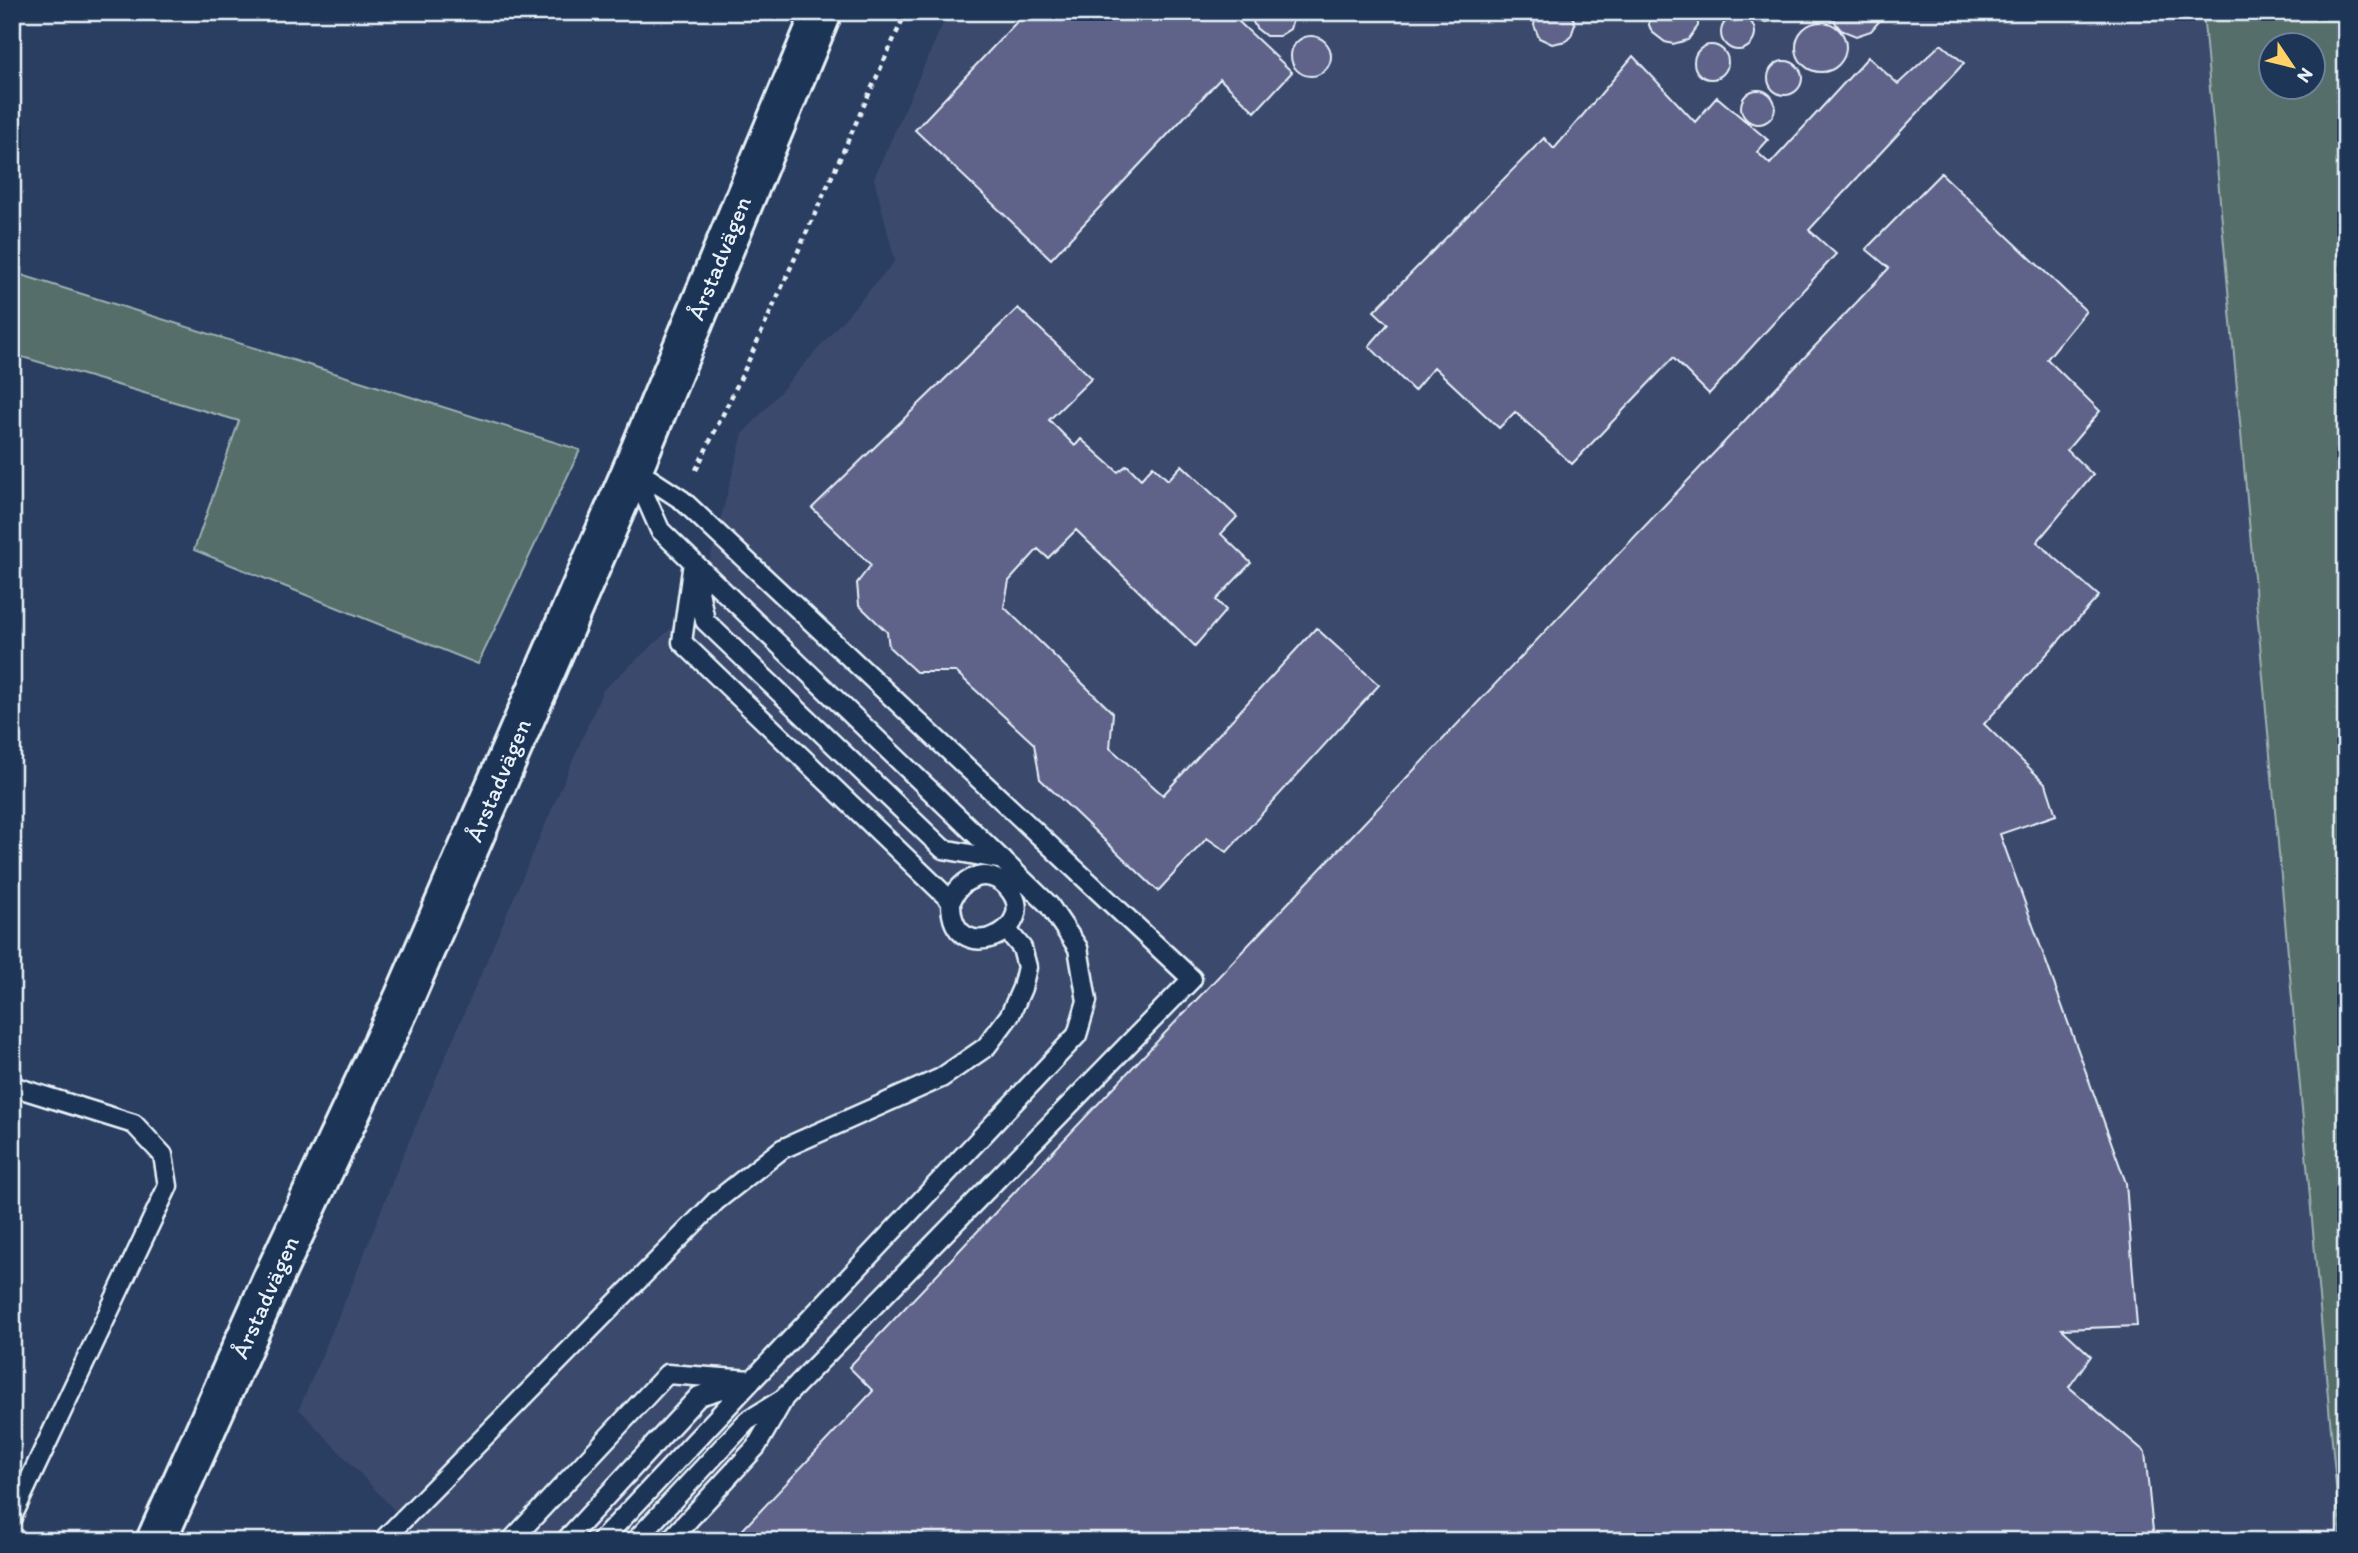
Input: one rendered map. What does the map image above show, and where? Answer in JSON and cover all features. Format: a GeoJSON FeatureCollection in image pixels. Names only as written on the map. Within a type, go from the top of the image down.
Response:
{"type":"FeatureCollection","features":[{"type":"Feature","properties":{"kind":"main road","name":"Årstadvägen"},"geometry":{"type":"LineString","coordinates":[[156,1541],[274,1276],[404,998],[633,468],[822,12]]}},
{"type":"Feature","properties":{"kind":"lane"},"geometry":{"type":"LineString","coordinates":[[633,468],[681,500],[1192,979],[783,1399],[747,1421],[635,1541]]}},
{"type":"Feature","properties":{"kind":"lane"},"geometry":{"type":"LineString","coordinates":[[601,1541],[1077,1035],[1087,1001],[1078,947],[1049,905],[660,530],[633,468]]}},
{"type":"Feature","properties":{"kind":"lane"},"geometry":{"type":"LineString","coordinates":[[693,562],[705,621],[825,738],[943,849],[1003,860]]}},
{"type":"Feature","properties":{"kind":"lane"},"geometry":{"type":"LineString","coordinates":[[693,562],[682,642],[951,901]]}},
{"type":"Feature","properties":{"kind":"lane"},"geometry":{"type":"LineString","coordinates":[[992,877],[1010,889],[1015,900],[1015,910],[1007,930],[999,937],[988,940],[968,937],[954,922],[951,901],[955,892],[971,878],[992,877]]}},
{"type":"Feature","properties":{"kind":"lane"},"geometry":{"type":"LineString","coordinates":[[382,1541],[716,1200],[782,1149],[941,1078],[986,1047],[1010,1015],[1022,988],[1027,967],[1023,948],[1007,930]]}},
{"type":"Feature","properties":{"kind":"lane"},"geometry":{"type":"LineString","coordinates":[[12,1086],[134,1124],[163,1155],[168,1186],[12,1517]]}},
{"type":"Feature","properties":{"kind":"lane"},"geometry":{"type":"LineString","coordinates":[[511,1541],[667,1374],[751,1380]]}},
{"type":"Feature","properties":{"kind":"lane"},"geometry":{"type":"LineString","coordinates":[[565,1541],[699,1396],[751,1380]]}},
{"type":"Feature","properties":{"kind":"lane"},"geometry":{"type":"LineString","coordinates":[[669,1541],[756,1447],[783,1399]]}},
{"type":"Feature","properties":{"kind":"path"},"geometry":{"type":"LineString","coordinates":[[681,500],[744,371],[906,12]]}},
{"type":"Feature","properties":{"kind":"shaded area"},"geometry":{"type":"Polygon","coordinates":[[[948,12],[2203,12],[2341,1541],[407,1541],[415,1532],[299,1409],[401,1160],[603,690],[698,604],[743,434],[895,261],[874,178],[948,12]]]}},
{"type":"Feature","properties":{"kind":"green space"},"geometry":{"type":"Polygon","coordinates":[[[2203,12],[2344,12],[2346,1541],[2341,1541],[2203,12]]]}},
{"type":"Feature","properties":{"kind":"green space"},"geometry":{"type":"Polygon","coordinates":[[[12,272],[580,450],[478,664],[194,550],[239,421],[12,354],[12,272]]]}},
{"type":"Feature","properties":{"kind":"building"},"geometry":{"type":"Polygon","coordinates":[[[1026,12],[1247,12],[1239,22],[1292,72],[1255,112],[1220,79],[1051,259],[915,130],[1026,12]]]}},
{"type":"Feature","properties":{"kind":"building"},"geometry":{"type":"Polygon","coordinates":[[[1253,12],[1292,12],[1290,29],[1279,36],[1266,36],[1256,28],[1253,12]]]}},
{"type":"Feature","properties":{"kind":"building"},"geometry":{"type":"Polygon","coordinates":[[[1537,12],[1571,12],[1575,24],[1571,36],[1566,41],[1552,44],[1539,38],[1534,25],[1537,12]]]}},
{"type":"Feature","properties":{"kind":"building"},"geometry":{"type":"Polygon","coordinates":[[[1649,12],[1698,12],[1698,26],[1688,40],[1673,44],[1665,42],[1652,32],[1649,12]]]}},
{"type":"Feature","properties":{"kind":"building"},"geometry":{"type":"Polygon","coordinates":[[[1745,12],[1785,12],[1772,21],[1764,22],[1756,21],[1745,12]]]}},
{"type":"Feature","properties":{"kind":"building"},"geometry":{"type":"Polygon","coordinates":[[[1832,12],[1882,12],[1882,18],[1871,31],[1856,36],[1841,30],[1832,12]]]}},
{"type":"Feature","properties":{"kind":"building"},"geometry":{"type":"Polygon","coordinates":[[[1738,16],[1750,21],[1755,33],[1750,45],[1738,50],[1726,45],[1721,33],[1726,21],[1738,16]]]}},
{"type":"Feature","properties":{"kind":"building"},"geometry":{"type":"Polygon","coordinates":[[[1821,22],[1839,29],[1846,47],[1839,65],[1821,72],[1803,65],[1796,47],[1803,29],[1821,22]]]}},
{"type":"Feature","properties":{"kind":"building"},"geometry":{"type":"Polygon","coordinates":[[[1311,36],[1319,37],[1325,42],[1330,48],[1330,64],[1325,70],[1319,75],[1311,76],[1303,75],[1297,70],[1292,64],[1291,56],[1292,48],[1297,42],[1303,37],[1311,36]]]}},
{"type":"Feature","properties":{"kind":"building"},"geometry":{"type":"Polygon","coordinates":[[[1941,44],[1964,63],[1809,230],[1836,254],[1709,394],[1673,358],[1572,464],[1515,412],[1499,428],[1434,367],[1414,391],[1369,346],[1388,324],[1374,311],[1544,138],[1554,149],[1633,56],[1695,122],[1717,97],[1768,140],[1757,152],[1770,164],[1868,57],[1898,84],[1941,44]]]}},
{"type":"Feature","properties":{"kind":"building"},"geometry":{"type":"Polygon","coordinates":[[[1711,45],[1723,50],[1728,62],[1723,74],[1711,79],[1699,74],[1694,62],[1699,50],[1711,45]]]}},
{"type":"Feature","properties":{"kind":"building"},"geometry":{"type":"Polygon","coordinates":[[[1785,61],[1797,66],[1802,78],[1797,90],[1785,95],[1773,90],[1768,78],[1773,66],[1785,61]]]}},
{"type":"Feature","properties":{"kind":"building"},"geometry":{"type":"Polygon","coordinates":[[[1758,90],[1770,95],[1775,107],[1770,119],[1758,124],[1746,119],[1741,107],[1746,95],[1758,90]]]}},
{"type":"Feature","properties":{"kind":"building"},"geometry":{"type":"Polygon","coordinates":[[[1941,173],[2086,311],[2047,359],[2100,411],[2067,450],[2093,475],[2037,542],[2099,596],[1984,724],[2046,784],[2056,815],[2000,834],[2126,1183],[2137,1326],[2062,1329],[2091,1356],[2069,1387],[2145,1452],[2154,1541],[732,1541],[873,1391],[849,1367],[1889,268],[1866,249],[1941,173]]]}},
{"type":"Feature","properties":{"kind":"building"},"geometry":{"type":"Polygon","coordinates":[[[1018,308],[1092,378],[1049,420],[1075,446],[1081,439],[1118,472],[1127,465],[1141,479],[1153,466],[1168,480],[1182,465],[1237,517],[1221,534],[1251,563],[1216,600],[1226,610],[1195,646],[1076,530],[1048,558],[1038,549],[1009,581],[1004,607],[1113,713],[1110,748],[1163,795],[1316,628],[1379,685],[1227,852],[1207,838],[1158,891],[1040,779],[1034,744],[956,672],[916,672],[889,647],[887,632],[859,605],[857,583],[871,565],[812,508],[1018,308]]]}}]}
